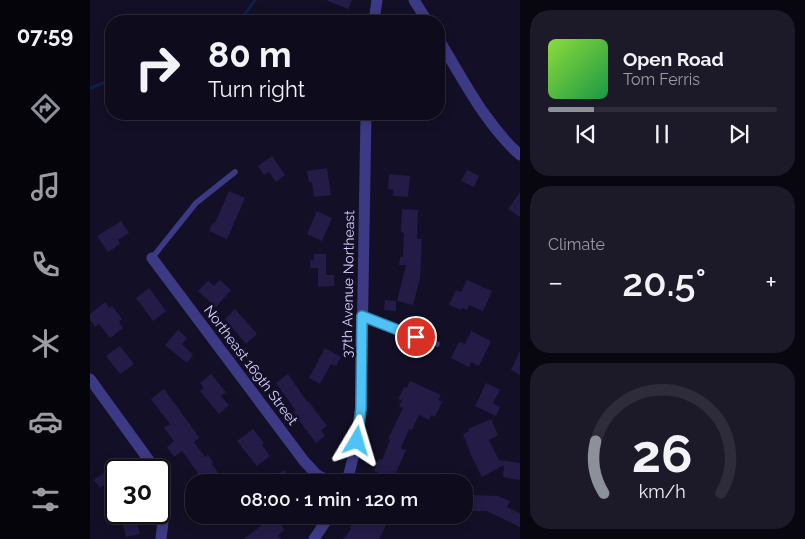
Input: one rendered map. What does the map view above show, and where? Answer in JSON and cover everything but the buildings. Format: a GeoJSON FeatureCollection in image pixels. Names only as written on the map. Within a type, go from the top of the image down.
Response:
{"type":"FeatureCollection","features":[{"type":"Feature","properties":{"kind":"street"},"geometry":{"type":"LineString","coordinates":[[375,15],[377,0]]}},
{"type":"Feature","properties":{"kind":"street"},"geometry":{"type":"LineString","coordinates":[[414,0],[423,15]]}},
{"type":"Feature","properties":{"kind":"street"},"geometry":{"type":"LineString","coordinates":[[445,50],[481,108],[508,144],[520,155]]}},
{"type":"Feature","properties":{"kind":"street","name":"37th Avenue Northeast"},"geometry":{"type":"LineString","coordinates":[[349,474],[357,441],[361,408],[366,120]]}},
{"type":"Feature","properties":{"kind":"street","name":"Northeast 169th Street"},"geometry":{"type":"LineString","coordinates":[[152,258],[304,461],[317,474]]}},
{"type":"Feature","properties":{"kind":"street"},"geometry":{"type":"LineString","coordinates":[[90,378],[148,459]]}},
{"type":"Feature","properties":{"kind":"street"},"geometry":{"type":"LineString","coordinates":[[314,539],[324,524]]}},
{"type":"Feature","properties":{"kind":"lane"},"geometry":{"type":"LineString","coordinates":[[152,258],[196,203],[235,172]]}},
{"type":"Feature","properties":{"kind":"lane"},"geometry":{"type":"LineString","coordinates":[[362,316],[437,344]]}},
{"type":"Feature","properties":{"kind":"waterway"},"geometry":{"type":"LineString","coordinates":[[244,15],[255,0]]}},
{"type":"Feature","properties":{"kind":"waterway"},"geometry":{"type":"LineString","coordinates":[[90,88],[105,82]]}},
{"type":"Feature","properties":{"kind":"route"},"geometry":{"type":"LineString","coordinates":[[357,441],[361,408],[362,316],[416,337]]}}]}
